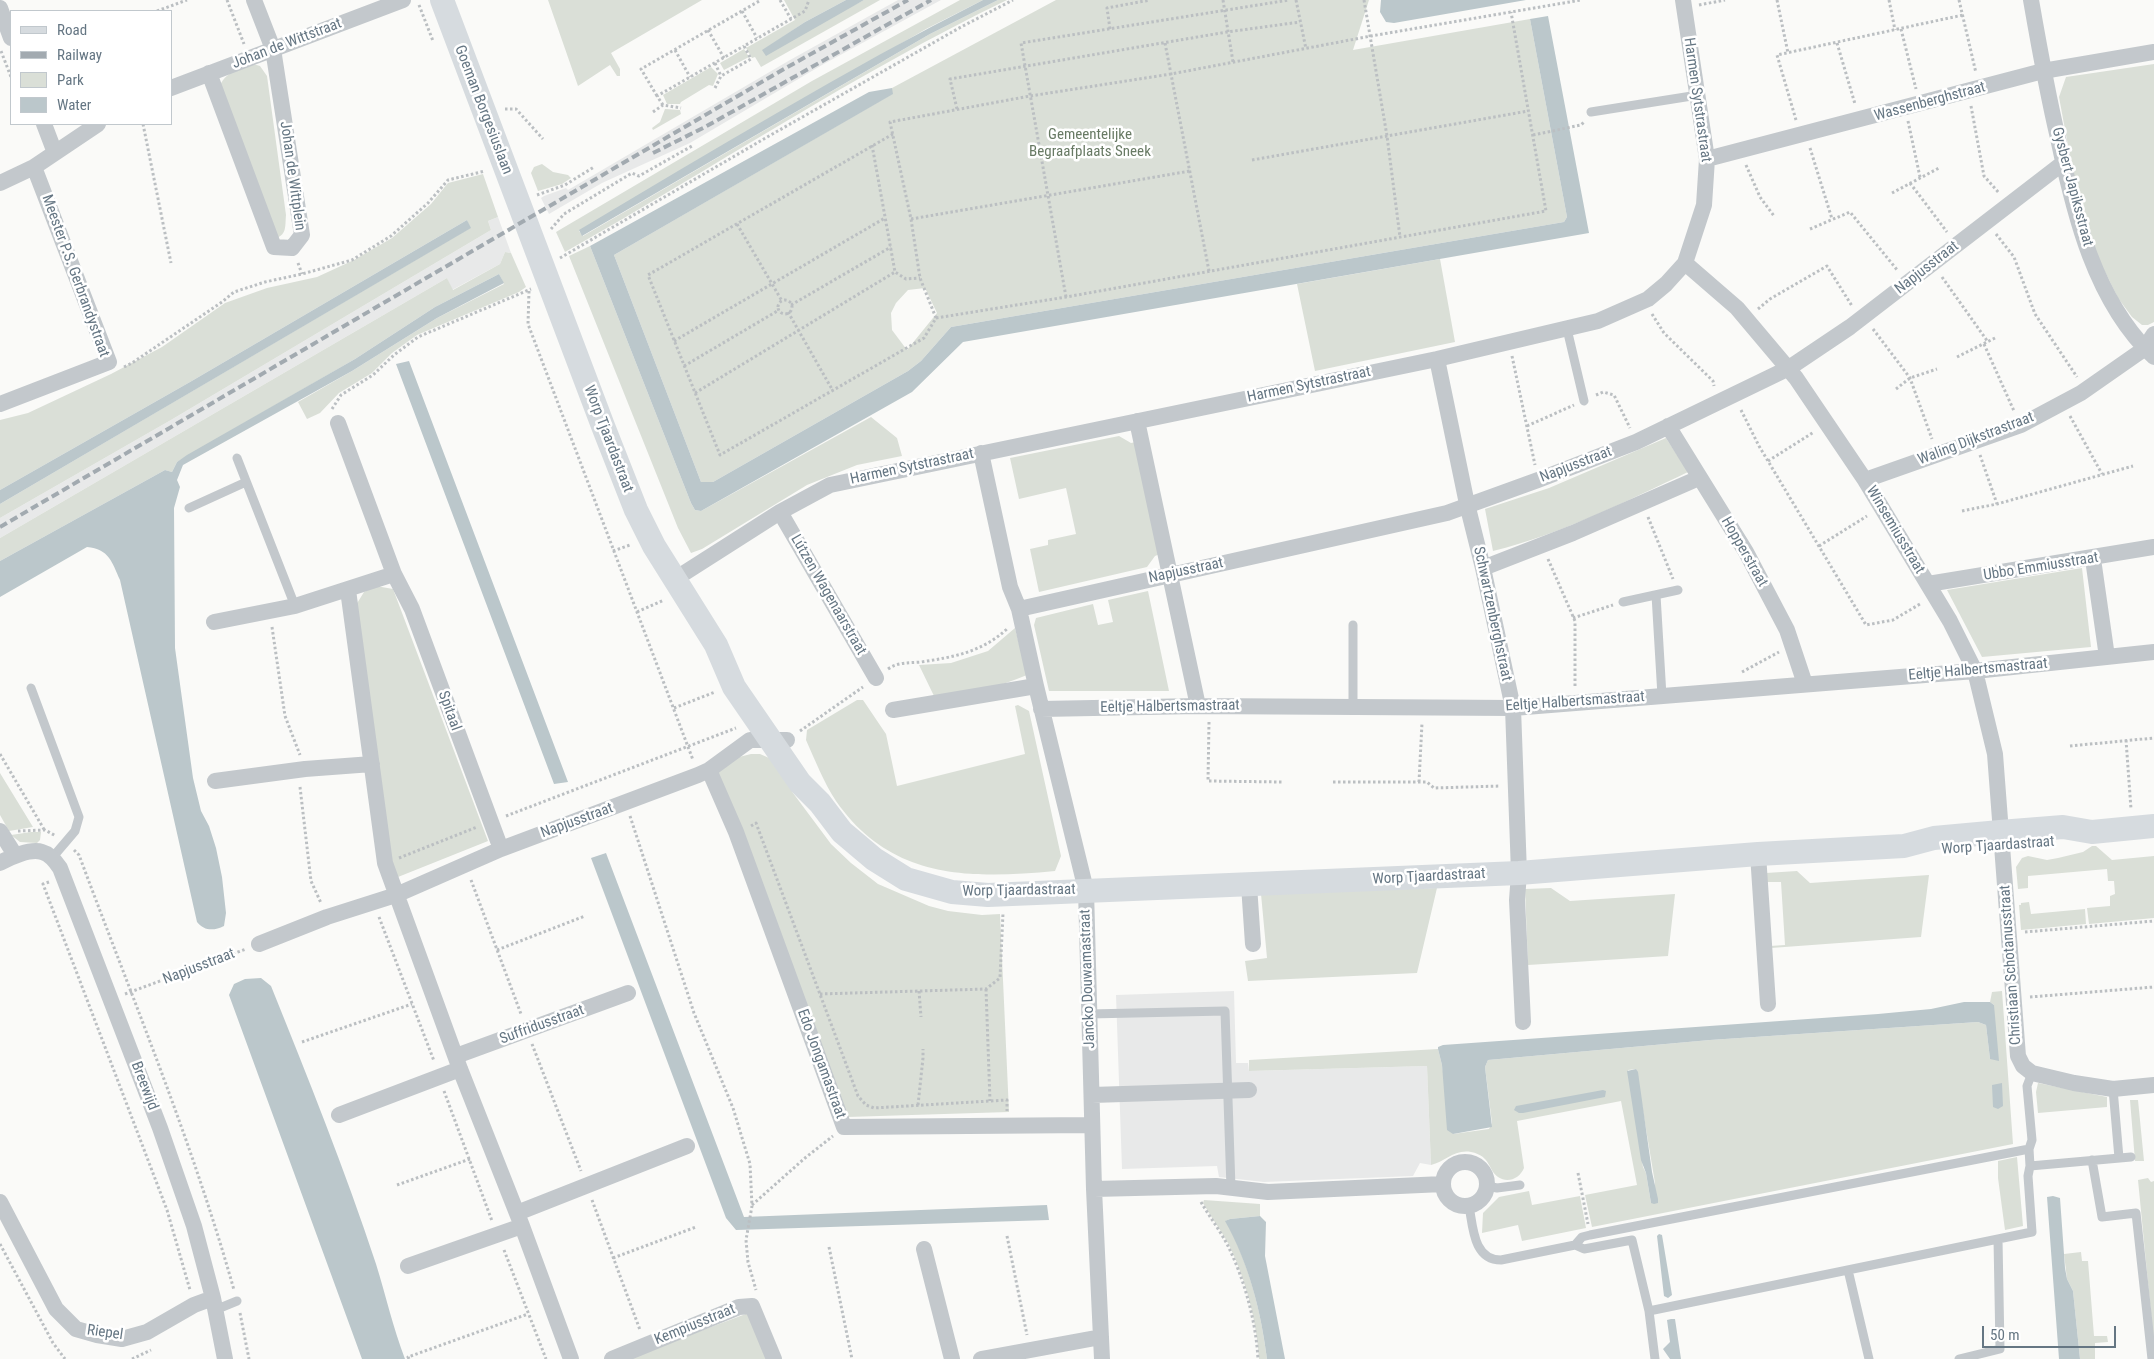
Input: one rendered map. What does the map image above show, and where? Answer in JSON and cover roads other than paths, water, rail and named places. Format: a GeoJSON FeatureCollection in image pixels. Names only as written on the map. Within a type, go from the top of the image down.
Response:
{"type":"FeatureCollection","features":[{"type":"Feature","properties":{"kind":"main road","name":"Goeman Borgesiuslaan"},"geometry":{"type":"LineString","coordinates":[[442,0],[526,220]]}},
{"type":"Feature","properties":{"kind":"main road","name":"Worp Tjaardastraat"},"geometry":{"type":"LineString","coordinates":[[526,220],[538,284],[636,510],[654,546],[716,645],[743,674],[778,740],[816,786],[820,803],[842,832],[874,859],[906,879],[952,892],[1003,894],[1519,873],[1758,854],[1904,846],[1934,838],[2001,840],[2063,828],[2092,832],[2143,827]]}},
{"type":"Feature","properties":{"kind":"street"},"geometry":{"type":"LineString","coordinates":[[254,0],[273,49]]}},
{"type":"Feature","properties":{"kind":"street","name":"Johan de Wittstraat"},"geometry":{"type":"LineString","coordinates":[[172,88],[403,0]]}},
{"type":"Feature","properties":{"kind":"street","name":"Gysbert Japiksstraat"},"geometry":{"type":"LineString","coordinates":[[2031,0],[2043,72],[2081,234],[2109,299],[2149,353]]}},
{"type":"Feature","properties":{"kind":"street","name":"Harmen Sytstrastraat"},"geometry":{"type":"LineString","coordinates":[[678,585],[780,512],[830,485],[1437,359],[1598,321],[1644,300],[1666,284],[1685,263],[1704,205],[1707,159],[1684,4]]}},
{"type":"Feature","properties":{"kind":"street"},"geometry":{"type":"LineString","coordinates":[[0,8],[10,35]]}},
{"type":"Feature","properties":{"kind":"street","name":"Johan de Wittplein"},"geometry":{"type":"LineString","coordinates":[[209,73],[274,247],[292,248],[302,235],[273,49]]}},
{"type":"Feature","properties":{"kind":"street","name":"Wassenberghstraat"},"geometry":{"type":"LineString","coordinates":[[1707,159],[2043,72],[2154,52]]}},
{"type":"Feature","properties":{"kind":"street"},"geometry":{"type":"LineString","coordinates":[[44,125],[55,152]]}},
{"type":"Feature","properties":{"kind":"street"},"geometry":{"type":"LineString","coordinates":[[0,183],[34,167],[96,125]]}},
{"type":"Feature","properties":{"kind":"street","name":"Napjusstraat"},"geometry":{"type":"LineString","coordinates":[[1020,613],[1170,574],[1447,512],[1538,480],[1636,442],[1789,368],[1862,318],[2063,163]]}},
{"type":"Feature","properties":{"kind":"street","name":"Meester P.S. Gerbrandystraat"},"geometry":{"type":"LineString","coordinates":[[0,404],[109,362],[34,167]]}},
{"type":"Feature","properties":{"kind":"street","name":"Winsemiusstraat"},"geometry":{"type":"LineString","coordinates":[[1685,263],[1737,308],[1789,368],[1865,480],[1950,622],[1975,671],[1995,754],[2001,840]]}},
{"type":"Feature","properties":{"kind":"street","name":"Waling Dijkstrastraat"},"geometry":{"type":"LineString","coordinates":[[1865,480],[2020,425],[2086,390],[2149,353],[2154,334]]}},
{"type":"Feature","properties":{"kind":"street","name":"Schwartzenberghstraat"},"geometry":{"type":"LineString","coordinates":[[1437,359],[1512,708],[1519,873]]}},
{"type":"Feature","properties":{"kind":"street"},"geometry":{"type":"LineString","coordinates":[[1137,420],[1170,574],[1204,706]]}},
{"type":"Feature","properties":{"kind":"street","name":"Spitaal"},"geometry":{"type":"LineString","coordinates":[[338,423],[394,574],[412,609],[501,849]]}},
{"type":"Feature","properties":{"kind":"street","name":"Hopperstraat"},"geometry":{"type":"LineString","coordinates":[[1668,426],[1746,552],[1787,630],[1805,684]]}},
{"type":"Feature","properties":{"kind":"street"},"geometry":{"type":"LineString","coordinates":[[893,710],[1036,686],[1020,613],[1010,587],[981,453]]}},
{"type":"Feature","properties":{"kind":"street"},"geometry":{"type":"LineString","coordinates":[[1483,568],[1699,478]]}},
{"type":"Feature","properties":{"kind":"street","name":"Lútzen Wagenaarstraat"},"geometry":{"type":"LineString","coordinates":[[780,512],[876,678]]}},
{"type":"Feature","properties":{"kind":"street","name":"Ubbo Emmiusstraat"},"geometry":{"type":"LineString","coordinates":[[1932,590],[2154,547]]}},
{"type":"Feature","properties":{"kind":"street"},"geometry":{"type":"LineString","coordinates":[[2093,559],[2107,657]]}},
{"type":"Feature","properties":{"kind":"street"},"geometry":{"type":"LineString","coordinates":[[214,622],[296,606],[394,574]]}},
{"type":"Feature","properties":{"kind":"street"},"geometry":{"type":"LineString","coordinates":[[348,590],[384,863],[458,1063],[520,1219],[571,1359]]}},
{"type":"Feature","properties":{"kind":"street","name":"Eeltje Halbertsmastraat"},"geometry":{"type":"LineString","coordinates":[[1041,709],[1204,706],[1512,708],[1975,671],[2154,652]]}},
{"type":"Feature","properties":{"kind":"street","name":"Jancko Douwamastraat"},"geometry":{"type":"LineString","coordinates":[[1036,686],[1086,890],[1094,1189],[1102,1359]]}},
{"type":"Feature","properties":{"kind":"street","name":"Napjusstraat"},"geometry":{"type":"LineString","coordinates":[[259,944],[327,917],[374,903],[501,849],[626,803],[703,772],[750,740],[778,740]]}},
{"type":"Feature","properties":{"kind":"street"},"geometry":{"type":"LineString","coordinates":[[215,781],[302,770],[372,764]]}},
{"type":"Feature","properties":{"kind":"street","name":"Edo Jongamastraat"},"geometry":{"type":"LineString","coordinates":[[703,772],[736,832],[844,1127],[1092,1125]]}},
{"type":"Feature","properties":{"kind":"street"},"geometry":{"type":"LineString","coordinates":[[0,831],[15,855]]}},
{"type":"Feature","properties":{"kind":"street","name":"Christiaan Schotanusstraat"},"geometry":{"type":"LineString","coordinates":[[2001,840],[2018,1056],[2023,1066],[2032,1073]]}},
{"type":"Feature","properties":{"kind":"street"},"geometry":{"type":"LineString","coordinates":[[0,862],[15,855],[42,852],[52,858]]}},
{"type":"Feature","properties":{"kind":"street"},"geometry":{"type":"LineString","coordinates":[[1758,854],[1768,1004]]}},
{"type":"Feature","properties":{"kind":"street","name":"Breewijd"},"geometry":{"type":"LineString","coordinates":[[52,858],[64,876],[160,1128],[194,1226],[214,1304],[225,1359]]}},
{"type":"Feature","properties":{"kind":"street"},"geometry":{"type":"LineString","coordinates":[[1519,873],[1517,900],[1523,1022]]}},
{"type":"Feature","properties":{"kind":"street"},"geometry":{"type":"LineString","coordinates":[[1249,884],[1253,944]]}},
{"type":"Feature","properties":{"kind":"street","name":"Suffridusstraat"},"geometry":{"type":"LineString","coordinates":[[339,1115],[439,1077],[458,1063],[527,1030],[628,993]]}},
{"type":"Feature","properties":{"kind":"street"},"geometry":{"type":"LineString","coordinates":[[2032,1073],[2112,1089],[2154,1085]]}},
{"type":"Feature","properties":{"kind":"street"},"geometry":{"type":"LineString","coordinates":[[1092,1095],[1249,1090]]}},
{"type":"Feature","properties":{"kind":"street"},"geometry":{"type":"LineString","coordinates":[[408,1266],[498,1234],[520,1219],[586,1185],[686,1146]]}},
{"type":"Feature","properties":{"kind":"street"},"geometry":{"type":"LineString","coordinates":[[1466,1162],[1480,1168],[1487,1186],[1481,1199],[1469,1206],[1461,1206],[1451,1201],[1446,1195],[1443,1184],[1446,1173],[1451,1167],[1466,1162]]}},
{"type":"Feature","properties":{"kind":"street"},"geometry":{"type":"LineString","coordinates":[[1094,1189],[1198,1186],[1268,1192],[1443,1184]]}},
{"type":"Feature","properties":{"kind":"street","name":"Riepel"},"geometry":{"type":"LineString","coordinates":[[0,1202],[56,1309],[76,1328],[97,1335],[122,1339],[147,1332],[194,1305],[214,1304]]}},
{"type":"Feature","properties":{"kind":"street"},"geometry":{"type":"LineString","coordinates":[[924,1249],[952,1359]]}},
{"type":"Feature","properties":{"kind":"street","name":"Kempiusstraat"},"geometry":{"type":"LineString","coordinates":[[612,1359],[739,1307],[752,1306],[774,1359]]}},
{"type":"Feature","properties":{"kind":"street"},"geometry":{"type":"LineString","coordinates":[[981,1359],[1100,1337]]}},
{"type":"Feature","properties":{"kind":"lane"},"geometry":{"type":"LineString","coordinates":[[1591,112],[1698,94]]}},
{"type":"Feature","properties":{"kind":"lane"},"geometry":{"type":"LineString","coordinates":[[1567,329],[1584,401]]}},
{"type":"Feature","properties":{"kind":"lane"},"geometry":{"type":"LineString","coordinates":[[237,458],[296,606]]}},
{"type":"Feature","properties":{"kind":"lane"},"geometry":{"type":"LineString","coordinates":[[189,508],[246,482]]}},
{"type":"Feature","properties":{"kind":"lane"},"geometry":{"type":"LineString","coordinates":[[1623,602],[1678,590]]}},
{"type":"Feature","properties":{"kind":"lane"},"geometry":{"type":"LineString","coordinates":[[1656,596],[1662,696]]}},
{"type":"Feature","properties":{"kind":"lane"},"geometry":{"type":"LineString","coordinates":[[1353,625],[1353,707]]}},
{"type":"Feature","properties":{"kind":"lane"},"geometry":{"type":"LineString","coordinates":[[31,688],[79,817],[75,830],[52,858]]}},
{"type":"Feature","properties":{"kind":"lane"},"geometry":{"type":"LineString","coordinates":[[1089,1014],[1225,1011],[1231,1188]]}},
{"type":"Feature","properties":{"kind":"lane"},"geometry":{"type":"LineString","coordinates":[[1648,1311],[2032,1232],[2028,1176],[2030,1166],[2029,1149],[2032,1140],[2027,1086],[2032,1073]]}},
{"type":"Feature","properties":{"kind":"lane"},"geometry":{"type":"LineString","coordinates":[[2112,1089],[2120,1158]]}},
{"type":"Feature","properties":{"kind":"lane"},"geometry":{"type":"LineString","coordinates":[[1469,1206],[1477,1244],[1481,1251],[1490,1258],[1501,1260],[1574,1245],[1582,1237],[1590,1235],[2029,1149]]}},
{"type":"Feature","properties":{"kind":"lane"},"geometry":{"type":"LineString","coordinates":[[2030,1166],[2131,1157]]}},
{"type":"Feature","properties":{"kind":"lane"},"geometry":{"type":"LineString","coordinates":[[2092,1160],[2102,1217],[2136,1213],[2152,1359]]}},
{"type":"Feature","properties":{"kind":"lane"},"geometry":{"type":"LineString","coordinates":[[1487,1186],[1497,1188],[1520,1185]]}},
{"type":"Feature","properties":{"kind":"lane"},"geometry":{"type":"LineString","coordinates":[[1959,1359],[2000,1349],[1998,1239]]}},
{"type":"Feature","properties":{"kind":"lane"},"geometry":{"type":"LineString","coordinates":[[1574,1245],[1584,1249],[1632,1240],[1648,1311],[1655,1359]]}},
{"type":"Feature","properties":{"kind":"lane"},"geometry":{"type":"LineString","coordinates":[[1848,1270],[1869,1359]]}},
{"type":"Feature","properties":{"kind":"lane"},"geometry":{"type":"LineString","coordinates":[[214,1304],[237,1301]]}},
{"type":"Feature","properties":{"kind":"water"},"geometry":{"type":"Polygon","coordinates":[[[846,0],[864,0],[766,56],[762,50],[805,22],[846,0]]]}},
{"type":"Feature","properties":{"kind":"water"},"geometry":{"type":"Polygon","coordinates":[[[983,0],[998,0],[930,34],[582,236],[579,230],[729,141],[880,54],[983,0]]]}},
{"type":"Feature","properties":{"kind":"water"},"geometry":{"type":"Polygon","coordinates":[[[1381,0],[1526,0],[1394,23],[1386,22],[1380,12],[1381,0]]]}},
{"type":"Feature","properties":{"kind":"water"},"geometry":{"type":"Polygon","coordinates":[[[1548,16],[1589,233],[963,342],[912,392],[701,511],[695,510],[590,246],[869,92],[892,88],[893,94],[614,255],[701,482],[713,482],[908,371],[921,361],[951,327],[1564,222],[1567,217],[1530,19],[1548,16]]]}},
{"type":"Feature","properties":{"kind":"water"},"geometry":{"type":"Polygon","coordinates":[[[467,220],[471,228],[0,504],[0,490],[190,382],[467,220]]]}},
{"type":"Feature","properties":{"kind":"water"},"geometry":{"type":"Polygon","coordinates":[[[499,274],[504,283],[437,318],[352,371],[183,465],[177,480],[180,487],[174,508],[175,648],[193,778],[201,811],[209,826],[216,848],[222,877],[226,913],[224,926],[217,929],[206,929],[197,922],[120,580],[112,562],[100,550],[87,547],[0,597],[0,561],[165,470],[172,472],[177,462],[187,455],[355,359],[435,307],[499,274]]]}},
{"type":"Feature","properties":{"kind":"water"},"geometry":{"type":"Polygon","coordinates":[[[409,361],[568,782],[554,784],[396,364],[409,361]]]}},
{"type":"Feature","properties":{"kind":"water"},"geometry":{"type":"Polygon","coordinates":[[[606,853],[744,1217],[1047,1205],[1049,1220],[736,1230],[726,1218],[591,858],[606,853]]]}},
{"type":"Feature","properties":{"kind":"water"},"geometry":{"type":"Polygon","coordinates":[[[261,978],[271,986],[339,1159],[376,1264],[405,1359],[362,1359],[229,995],[234,984],[245,979],[261,978]]]}},
{"type":"Feature","properties":{"kind":"water"},"geometry":{"type":"Polygon","coordinates":[[[1964,1002],[1990,1002],[1994,1005],[1999,1061],[1990,1059],[1986,1025],[1978,1022],[1710,1040],[1488,1060],[1485,1067],[1492,1127],[1453,1134],[1447,1130],[1442,1065],[1438,1049],[1438,1047],[1443,1045],[1878,1014],[1931,1009],[1964,1002]]]}},
{"type":"Feature","properties":{"kind":"water"},"geometry":{"type":"Polygon","coordinates":[[[1636,1069],[1658,1199],[1658,1203],[1654,1204],[1651,1203],[1646,1173],[1641,1160],[1627,1071],[1636,1069]]]}},
{"type":"Feature","properties":{"kind":"water"},"geometry":{"type":"Polygon","coordinates":[[[2002,1083],[2003,1106],[1998,1109],[1993,1107],[1992,1085],[2002,1083]]]}},
{"type":"Feature","properties":{"kind":"water"},"geometry":{"type":"Polygon","coordinates":[[[1606,1091],[1605,1097],[1523,1113],[1514,1110],[1516,1106],[1606,1091]]]}},
{"type":"Feature","properties":{"kind":"water"},"geometry":{"type":"Polygon","coordinates":[[[2047,1197],[2060,1198],[2065,1268],[2067,1279],[2073,1291],[2080,1359],[2059,1359],[2047,1197]]]}},
{"type":"Feature","properties":{"kind":"water"},"geometry":{"type":"Polygon","coordinates":[[[1260,1216],[1266,1222],[1265,1256],[1285,1359],[1267,1359],[1253,1288],[1241,1254],[1225,1221],[1260,1216]]]}},
{"type":"Feature","properties":{"kind":"water"},"geometry":{"type":"Polygon","coordinates":[[[1659,1234],[1662,1235],[1672,1295],[1668,1298],[1664,1296],[1657,1236],[1659,1234]]]}},
{"type":"Feature","properties":{"kind":"water"},"geometry":{"type":"Polygon","coordinates":[[[1675,1319],[1681,1359],[1670,1359],[1663,1349],[1670,1342],[1667,1320],[1675,1319]]]}},
{"type":"Feature","properties":{"kind":"railway"},"geometry":{"type":"LineString","coordinates":[[0,527],[784,69],[908,0]]}},
{"type":"Feature","properties":{"kind":"railway"},"geometry":{"type":"LineString","coordinates":[[653,153],[705,127],[931,0]]}},
{"type":"Feature","properties":{"kind":"park label","name":"Gemeentelijke Begraafplaats Sneek"},"geometry":{"type":"Point","coordinates":[1090,144]}}]}
